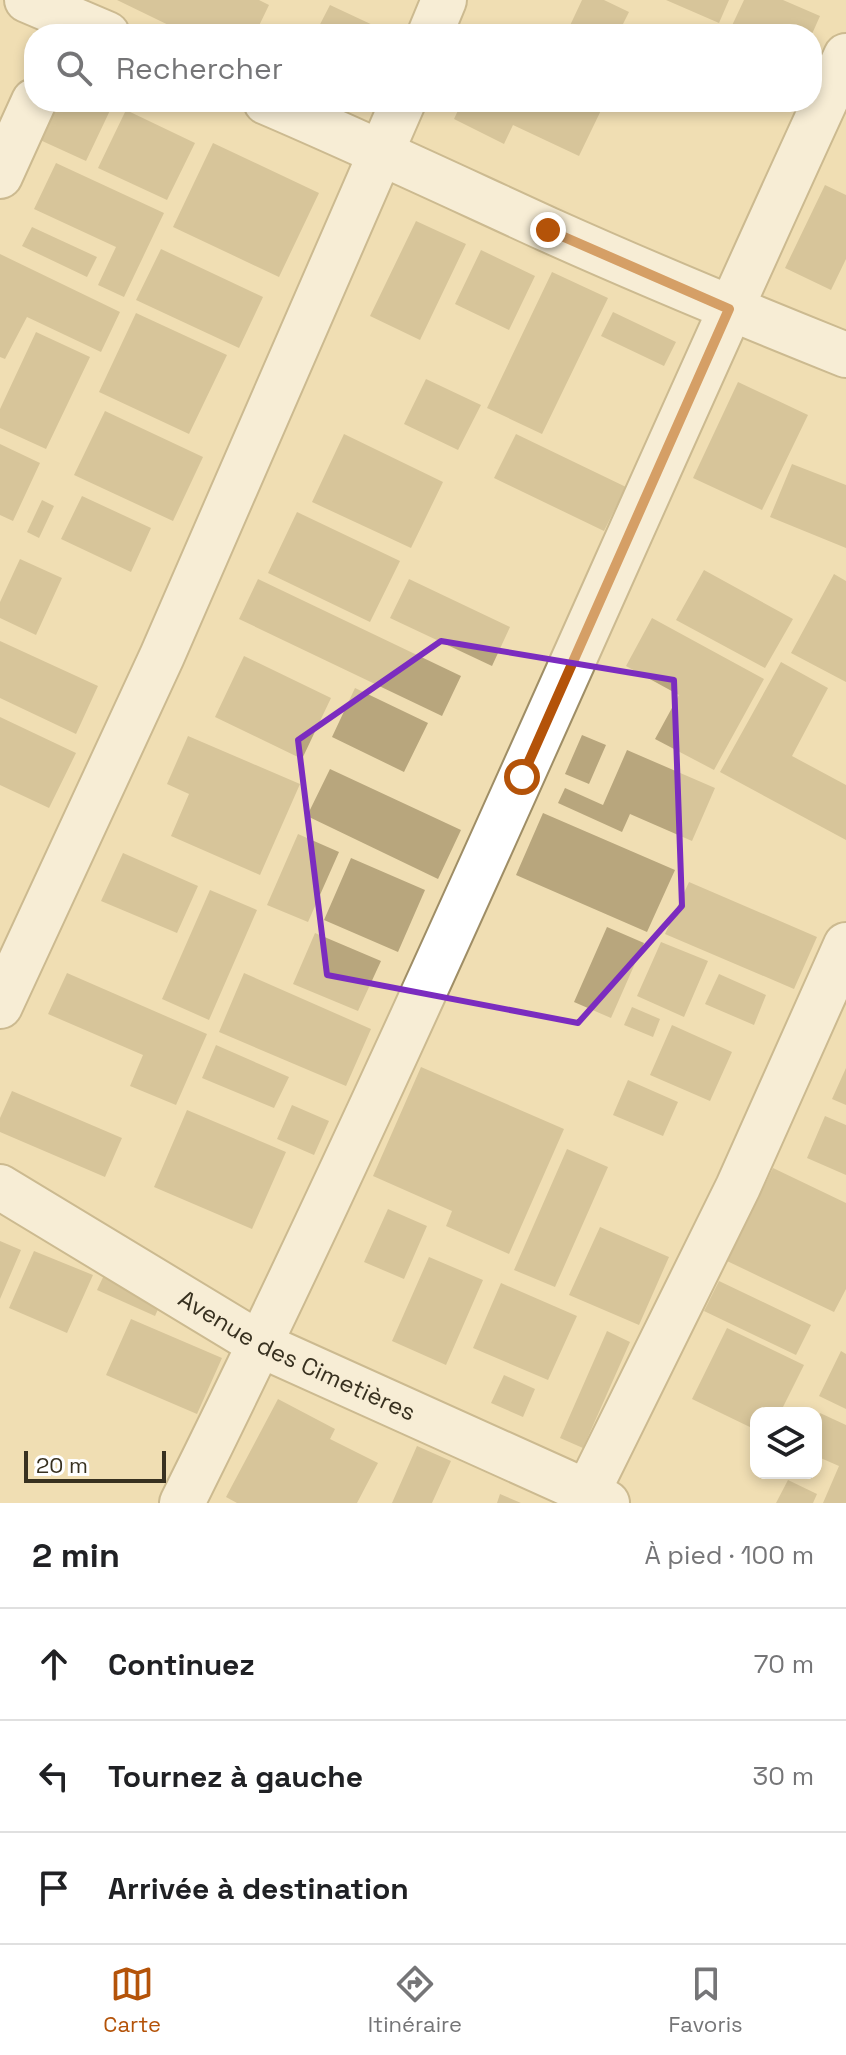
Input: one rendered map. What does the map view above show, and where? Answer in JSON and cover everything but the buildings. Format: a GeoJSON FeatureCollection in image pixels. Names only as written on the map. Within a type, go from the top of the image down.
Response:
{"type":"FeatureCollection","features":[{"type":"Feature","properties":{"kind":"street"},"geometry":{"type":"LineString","coordinates":[[27,0],[80,22]]}},
{"type":"Feature","properties":{"kind":"street"},"geometry":{"type":"LineString","coordinates":[[434,24],[444,0]]}},
{"type":"Feature","properties":{"kind":"street"},"geometry":{"type":"LineString","coordinates":[[822,108],[846,56]]}},
{"type":"Feature","properties":{"kind":"street"},"geometry":{"type":"LineString","coordinates":[[0,176],[29,112]]}},
{"type":"Feature","properties":{"kind":"street"},"geometry":{"type":"LineString","coordinates":[[290,112],[382,151],[548,230],[729,309],[846,355]]}},
{"type":"Feature","properties":{"kind":"street"},"geometry":{"type":"LineString","coordinates":[[0,1006],[162,656],[399,112]]}},
{"type":"Feature","properties":{"kind":"street"},"geometry":{"type":"LineString","coordinates":[[182,1503],[261,1345],[515,791],[820,112]]}},
{"type":"Feature","properties":{"kind":"street"},"geometry":{"type":"LineString","coordinates":[[592,1499],[738,1187],[846,945]]}},
{"type":"Feature","properties":{"kind":"street","name":"Avenue des Cimetières"},"geometry":{"type":"LineString","coordinates":[[0,1187],[261,1345],[592,1499]]}},
{"type":"Feature","properties":{"kind":"highlighted area"},"geometry":{"type":"Polygon","coordinates":[[[441,641],[674,680],[682,906],[578,1023],[327,975],[298,740],[441,641]]]}},
{"type":"Feature","properties":{"kind":"route"},"geometry":{"type":"LineString","coordinates":[[522,777],[729,309],[548,230]]}}]}
